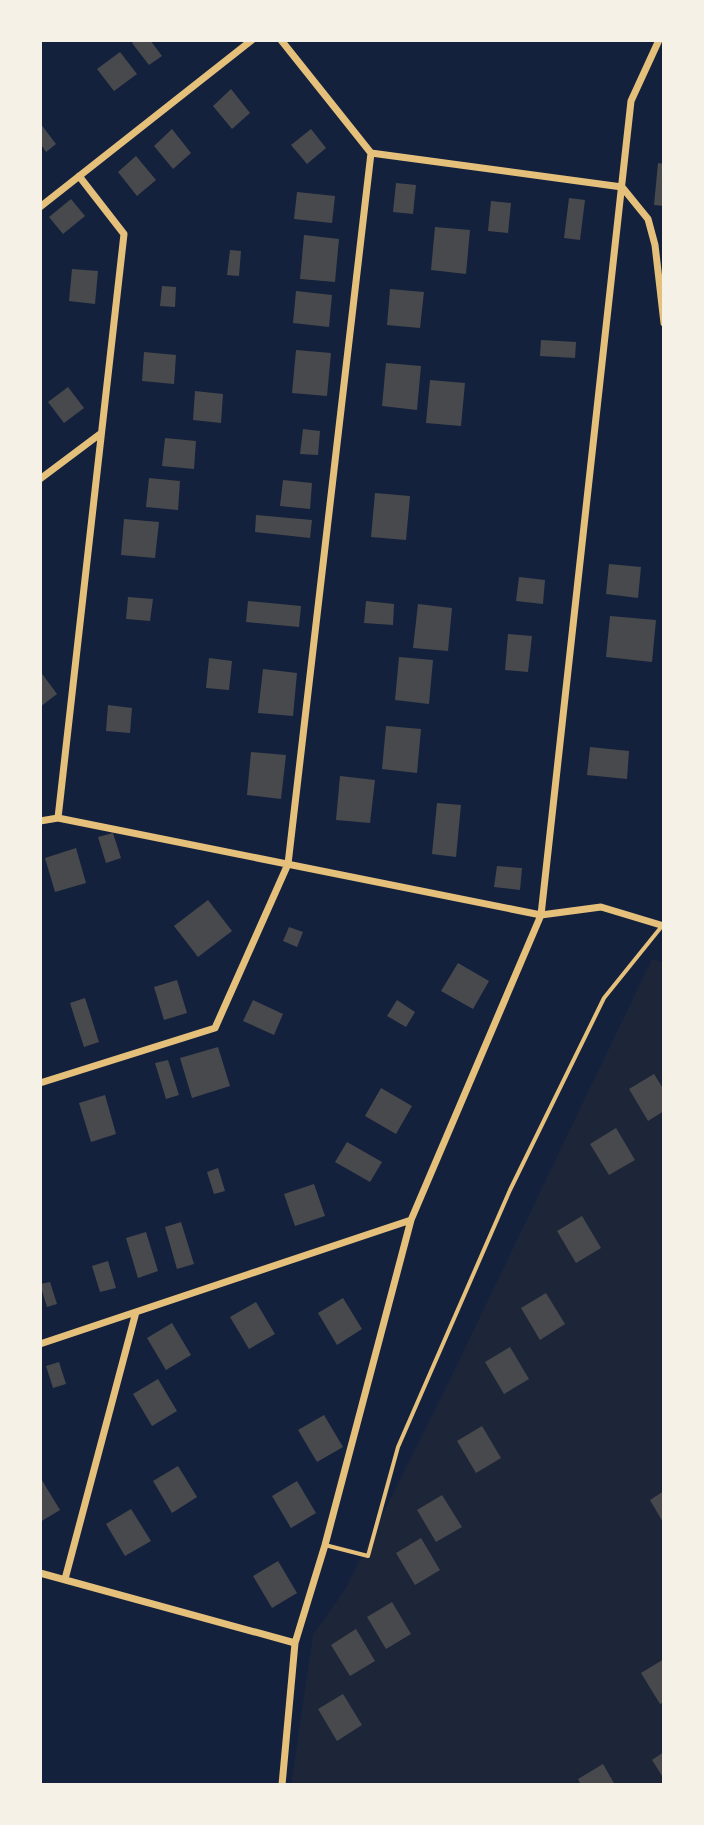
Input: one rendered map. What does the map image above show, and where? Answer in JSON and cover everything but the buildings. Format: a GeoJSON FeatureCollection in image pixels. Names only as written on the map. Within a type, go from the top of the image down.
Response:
{"type":"FeatureCollection","features":[{"type":"Feature","properties":{"kind":"street"},"geometry":{"type":"LineString","coordinates":[[40,207],[252,40]]}},
{"type":"Feature","properties":{"kind":"street"},"geometry":{"type":"LineString","coordinates":[[281,40],[371,153],[622,187],[648,219],[655,245],[664,323]]}},
{"type":"Feature","properties":{"kind":"street"},"geometry":{"type":"LineString","coordinates":[[282,1785],[295,1643],[325,1545],[411,1220],[541,915],[631,101],[659,40]]}},
{"type":"Feature","properties":{"kind":"street"},"geometry":{"type":"LineString","coordinates":[[40,1083],[215,1028],[288,864],[371,153]]}},
{"type":"Feature","properties":{"kind":"street"},"geometry":{"type":"LineString","coordinates":[[58,818],[124,234],[79,176]]}},
{"type":"Feature","properties":{"kind":"street"},"geometry":{"type":"LineString","coordinates":[[40,479],[100,434]]}},
{"type":"Feature","properties":{"kind":"street"},"geometry":{"type":"LineString","coordinates":[[40,821],[58,818],[541,915],[601,907],[663,926]]}},
{"type":"Feature","properties":{"kind":"street"},"geometry":{"type":"LineString","coordinates":[[40,1344],[411,1220]]}},
{"type":"Feature","properties":{"kind":"street"},"geometry":{"type":"LineString","coordinates":[[65,1579],[136,1312]]}},
{"type":"Feature","properties":{"kind":"street"},"geometry":{"type":"LineString","coordinates":[[40,1573],[295,1643]]}},
{"type":"Feature","properties":{"kind":"lane"},"geometry":{"type":"LineString","coordinates":[[325,1545],[368,1556],[398,1447],[510,1190],[604,998],[663,926]]}},
{"type":"Feature","properties":{"kind":"shaded area"},"geometry":{"type":"Polygon","coordinates":[[[652,959],[664,963],[664,1785],[291,1785],[313,1635],[346,1588],[445,1390],[652,959]]]}}]}
